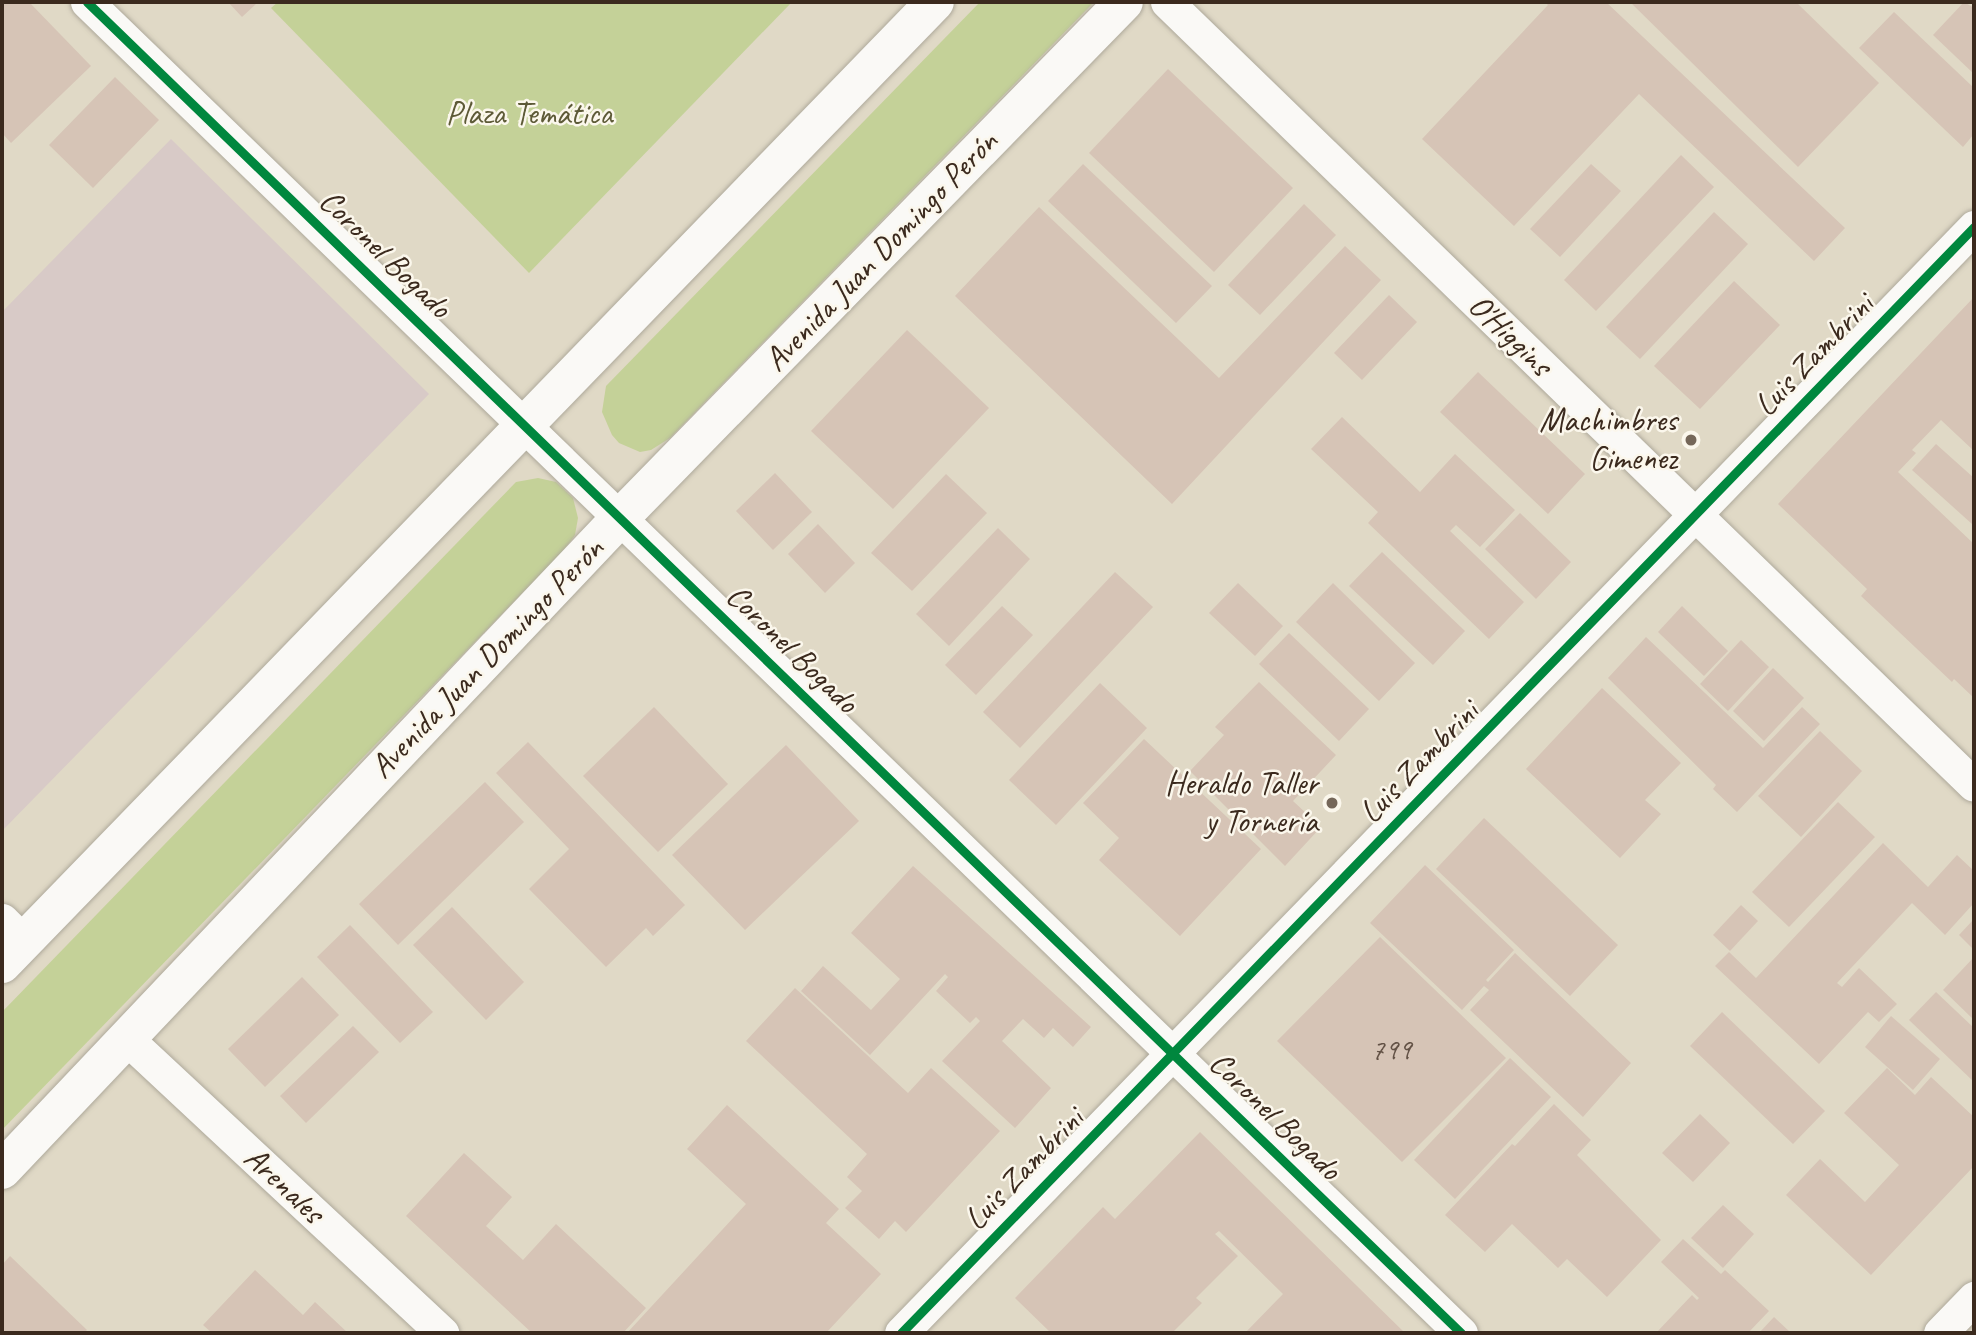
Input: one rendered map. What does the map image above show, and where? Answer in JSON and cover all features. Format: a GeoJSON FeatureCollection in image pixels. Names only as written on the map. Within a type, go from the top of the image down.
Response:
{"type":"FeatureCollection","features":[{"type":"Feature","properties":{"kind":"main road"},"geometry":{"type":"LineString","coordinates":[[9,942],[524,426],[935,2]]}},
{"type":"Feature","properties":{"kind":"main road","name":"Avenida Juan Domingo Perón"},"geometry":{"type":"LineString","coordinates":[[2,1170],[125,1037],[620,518],[1124,2]]}},
{"type":"Feature","properties":{"kind":"street","name":"Coronel Bogado"},"geometry":{"type":"LineString","coordinates":[[87,2],[1461,1333]]}},
{"type":"Feature","properties":{"kind":"street","name":"O'Higgins"},"geometry":{"type":"LineString","coordinates":[[1167,2],[1974,785]]}},
{"type":"Feature","properties":{"kind":"street","name":"Luis Zambrini"},"geometry":{"type":"LineString","coordinates":[[901,1333],[1974,227]]}},
{"type":"Feature","properties":{"kind":"street","name":"Arenales"},"geometry":{"type":"LineString","coordinates":[[125,1037],[442,1333]]}},
{"type":"Feature","properties":{"kind":"street"},"geometry":{"type":"LineString","coordinates":[[1940,1333],[1974,1298]]}},
{"type":"Feature","properties":{"kind":"shaded area"},"geometry":{"type":"Polygon","coordinates":[[[171,139],[429,394],[2,831],[2,312],[171,139]]]}},
{"type":"Feature","properties":{"kind":"green space","name":"Plaza Temática"},"geometry":{"type":"Polygon","coordinates":[[[278,2],[792,2],[529,273],[271,8],[278,2]]]}},
{"type":"Feature","properties":{"kind":"green space"},"geometry":{"type":"Polygon","coordinates":[[[980,2],[1094,2],[670,438],[651,450],[640,452],[619,443],[612,435],[602,412],[606,386],[980,2]]]}},
{"type":"Feature","properties":{"kind":"green space"},"geometry":{"type":"Polygon","coordinates":[[[538,478],[556,482],[573,498],[578,518],[575,535],[564,550],[2,1130],[2,1012],[516,482],[538,478]]]}},
{"type":"Feature","properties":{"kind":"building"},"geometry":{"type":"Polygon","coordinates":[[[2,2],[29,2],[91,66],[11,143],[2,133],[2,2]]]}},
{"type":"Feature","properties":{"kind":"building"},"geometry":{"type":"Polygon","coordinates":[[[228,2],[258,2],[242,17],[228,2]]]}},
{"type":"Feature","properties":{"kind":"building"},"geometry":{"type":"Polygon","coordinates":[[[1544,2],[1606,2],[1845,228],[1814,261],[1639,94],[1514,226],[1422,139],[1548,5],[1544,2]]]}},
{"type":"Feature","properties":{"kind":"building"},"geometry":{"type":"Polygon","coordinates":[[[1630,2],[1796,2],[1879,83],[1798,167],[1630,2]]]}},
{"type":"Feature","properties":{"kind":"building"},"geometry":{"type":"Polygon","coordinates":[[[1964,2],[1974,8],[1974,74],[1933,35],[1964,2]]]}},
{"type":"Feature","properties":{"kind":"building"},"geometry":{"type":"Polygon","coordinates":[[[1894,12],[1974,88],[1974,134],[1963,147],[1859,48],[1894,12]]]}},
{"type":"Feature","properties":{"kind":"building"},"geometry":{"type":"Polygon","coordinates":[[[1168,69],[1293,188],[1214,272],[1089,153],[1168,69]]]}},
{"type":"Feature","properties":{"kind":"building"},"geometry":{"type":"Polygon","coordinates":[[[115,77],[159,120],[93,188],[49,145],[115,77]]]}},
{"type":"Feature","properties":{"kind":"building"},"geometry":{"type":"Polygon","coordinates":[[[1681,155],[1714,187],[1596,311],[1564,280],[1681,155]]]}},
{"type":"Feature","properties":{"kind":"building"},"geometry":{"type":"Polygon","coordinates":[[[1083,164],[1212,286],[1176,323],[1048,201],[1083,164]]]}},
{"type":"Feature","properties":{"kind":"building"},"geometry":{"type":"Polygon","coordinates":[[[1591,164],[1621,191],[1560,257],[1530,229],[1591,164]]]}},
{"type":"Feature","properties":{"kind":"building"},"geometry":{"type":"Polygon","coordinates":[[[1304,204],[1336,235],[1260,315],[1228,285],[1304,204]]]}},
{"type":"Feature","properties":{"kind":"building"},"geometry":{"type":"Polygon","coordinates":[[[1039,207],[1219,378],[1345,246],[1381,280],[1172,504],[955,296],[1039,207]]]}},
{"type":"Feature","properties":{"kind":"building"},"geometry":{"type":"Polygon","coordinates":[[[1714,212],[1748,244],[1640,359],[1606,327],[1714,212]]]}},
{"type":"Feature","properties":{"kind":"building"},"geometry":{"type":"Polygon","coordinates":[[[1734,281],[1780,325],[1700,409],[1654,366],[1734,281]]]}},
{"type":"Feature","properties":{"kind":"building"},"geometry":{"type":"Polygon","coordinates":[[[1389,295],[1417,322],[1362,380],[1334,353],[1389,295]]]}},
{"type":"Feature","properties":{"kind":"building"},"geometry":{"type":"Polygon","coordinates":[[[1974,297],[1974,451],[1941,420],[1912,450],[1916,453],[1898,472],[1974,544],[1974,698],[1954,679],[1952,682],[1861,596],[1867,589],[1778,504],[1974,297]]]}},
{"type":"Feature","properties":{"kind":"building"},"geometry":{"type":"Polygon","coordinates":[[[907,330],[989,408],[893,509],[811,431],[907,330]]]}},
{"type":"Feature","properties":{"kind":"building"},"geometry":{"type":"Polygon","coordinates":[[[1478,372],[1585,474],[1548,514],[1440,412],[1478,372]]]}},
{"type":"Feature","properties":{"kind":"building"},"geometry":{"type":"Polygon","coordinates":[[[1342,417],[1420,492],[1455,454],[1515,510],[1480,547],[1456,525],[1450,531],[1524,602],[1489,639],[1368,523],[1378,512],[1311,449],[1342,417]]]}},
{"type":"Feature","properties":{"kind":"building"},"geometry":{"type":"Polygon","coordinates":[[[1936,444],[1974,478],[1972,524],[1912,470],[1936,444]]]}},
{"type":"Feature","properties":{"kind":"building"},"geometry":{"type":"Polygon","coordinates":[[[775,473],[812,512],[773,550],[736,511],[775,473]]]}},
{"type":"Feature","properties":{"kind":"building"},"geometry":{"type":"Polygon","coordinates":[[[946,474],[987,513],[912,591],[871,553],[946,474]]]}},
{"type":"Feature","properties":{"kind":"building"},"geometry":{"type":"Polygon","coordinates":[[[1520,513],[1571,562],[1536,599],[1485,549],[1520,513]]]}},
{"type":"Feature","properties":{"kind":"building"},"geometry":{"type":"Polygon","coordinates":[[[818,524],[855,563],[825,593],[788,554],[818,524]]]}},
{"type":"Feature","properties":{"kind":"building"},"geometry":{"type":"Polygon","coordinates":[[[998,528],[1030,559],[949,646],[916,614],[998,528]]]}},
{"type":"Feature","properties":{"kind":"building"},"geometry":{"type":"Polygon","coordinates":[[[1382,552],[1465,631],[1433,665],[1349,586],[1382,552]]]}},
{"type":"Feature","properties":{"kind":"building"},"geometry":{"type":"Polygon","coordinates":[[[1115,572],[1153,607],[1020,748],[983,712],[1115,572]]]}},
{"type":"Feature","properties":{"kind":"building"},"geometry":{"type":"Polygon","coordinates":[[[1238,583],[1283,626],[1255,656],[1209,613],[1238,583]]]}},
{"type":"Feature","properties":{"kind":"building"},"geometry":{"type":"Polygon","coordinates":[[[1333,583],[1415,663],[1379,701],[1296,622],[1333,583]]]}},
{"type":"Feature","properties":{"kind":"building"},"geometry":{"type":"Polygon","coordinates":[[[1002,606],[1033,635],[976,695],[945,665],[1002,606]]]}},
{"type":"Feature","properties":{"kind":"building"},"geometry":{"type":"Polygon","coordinates":[[[1682,606],[1728,651],[1704,676],[1658,632],[1682,606]]]}},
{"type":"Feature","properties":{"kind":"building"},"geometry":{"type":"Polygon","coordinates":[[[1289,633],[1369,709],[1339,741],[1259,664],[1289,633]]]}},
{"type":"Feature","properties":{"kind":"building"},"geometry":{"type":"Polygon","coordinates":[[[1646,637],[1763,748],[1802,707],[1820,724],[1737,812],[1713,789],[1716,785],[1608,678],[1646,637]]]}},
{"type":"Feature","properties":{"kind":"building"},"geometry":{"type":"Polygon","coordinates":[[[1741,640],[1769,667],[1728,711],[1700,684],[1741,640]]]}},
{"type":"Feature","properties":{"kind":"building"},"geometry":{"type":"Polygon","coordinates":[[[1773,668],[1804,698],[1764,741],[1733,711],[1773,668]]]}},
{"type":"Feature","properties":{"kind":"building"},"geometry":{"type":"Polygon","coordinates":[[[1259,682],[1336,755],[1293,801],[1321,827],[1285,866],[1190,771],[1224,735],[1215,727],[1259,682]]]}},
{"type":"Feature","properties":{"kind":"building"},"geometry":{"type":"Polygon","coordinates":[[[1100,683],[1147,728],[1056,825],[1009,780],[1100,683]]]}},
{"type":"Feature","properties":{"kind":"building"},"geometry":{"type":"Polygon","coordinates":[[[1602,688],[1681,763],[1645,800],[1661,814],[1620,858],[1526,769],[1602,688]]]}},
{"type":"Feature","properties":{"kind":"building"},"geometry":{"type":"Polygon","coordinates":[[[654,707],[728,784],[658,852],[583,776],[654,707]]]}},
{"type":"Feature","properties":{"kind":"building"},"geometry":{"type":"Polygon","coordinates":[[[1820,731],[1862,771],[1801,837],[1758,796],[1820,731]]]}},
{"type":"Feature","properties":{"kind":"building"},"geometry":{"type":"Polygon","coordinates":[[[1144,739],[1261,849],[1180,936],[1099,860],[1119,838],[1083,803],[1144,739]]]}},
{"type":"Feature","properties":{"kind":"building"},"geometry":{"type":"Polygon","coordinates":[[[528,742],[685,905],[653,936],[646,928],[606,967],[529,889],[569,849],[496,773],[528,742]]]}},
{"type":"Feature","properties":{"kind":"building"},"geometry":{"type":"Polygon","coordinates":[[[786,745],[859,821],[745,930],[672,855],[786,745]]]}},
{"type":"Feature","properties":{"kind":"building"},"geometry":{"type":"Polygon","coordinates":[[[485,782],[524,822],[398,945],[359,904],[485,782]]]}},
{"type":"Feature","properties":{"kind":"building"},"geometry":{"type":"Polygon","coordinates":[[[1838,802],[1875,837],[1789,927],[1752,892],[1838,802]]]}},
{"type":"Feature","properties":{"kind":"building"},"geometry":{"type":"Polygon","coordinates":[[[1484,818],[1618,945],[1570,996],[1436,869],[1484,818]]]}},
{"type":"Feature","properties":{"kind":"building"},"geometry":{"type":"Polygon","coordinates":[[[1883,843],[1928,887],[1957,855],[1974,871],[1974,903],[1945,935],[1912,903],[1837,983],[1842,987],[1859,968],[1897,1004],[1879,1022],[1868,1012],[1819,1064],[1715,966],[1729,952],[1756,978],[1883,843]]]}},
{"type":"Feature","properties":{"kind":"building"},"geometry":{"type":"Polygon","coordinates":[[[1425,865],[1514,950],[1486,980],[1488,982],[1515,953],[1631,1063],[1583,1117],[1470,1010],[1489,990],[1484,986],[1462,1010],[1370,923],[1425,865]]]}},
{"type":"Feature","properties":{"kind":"building"},"geometry":{"type":"Polygon","coordinates":[[[913,866],[1091,1027],[1073,1047],[1053,1028],[1044,1038],[1023,1019],[1002,1041],[1051,1088],[1015,1128],[942,1061],[980,1021],[976,1017],[970,1023],[936,991],[948,977],[945,974],[870,1055],[801,991],[823,966],[871,1010],[900,979],[851,933],[913,866]]]}},
{"type":"Feature","properties":{"kind":"building"},"geometry":{"type":"Polygon","coordinates":[[[1741,905],[1758,921],[1730,951],[1713,935],[1741,905]]]}},
{"type":"Feature","properties":{"kind":"building"},"geometry":{"type":"Polygon","coordinates":[[[452,907],[524,982],[486,1020],[413,945],[452,907]]]}},
{"type":"Feature","properties":{"kind":"building"},"geometry":{"type":"Polygon","coordinates":[[[1974,919],[1974,950],[1959,935],[1974,919]]]}},
{"type":"Feature","properties":{"kind":"building"},"geometry":{"type":"Polygon","coordinates":[[[350,925],[433,1012],[400,1043],[317,957],[350,925]]]}},
{"type":"Feature","properties":{"kind":"building"},"geometry":{"type":"Polygon","coordinates":[[[1380,937],[1506,1058],[1402,1162],[1277,1041],[1380,937]]]}},
{"type":"Feature","properties":{"kind":"building"},"geometry":{"type":"Polygon","coordinates":[[[1974,957],[1974,1020],[1943,990],[1974,957]]]}},
{"type":"Feature","properties":{"kind":"building"},"geometry":{"type":"Polygon","coordinates":[[[302,977],[339,1015],[265,1087],[228,1049],[302,977]]]}},
{"type":"Feature","properties":{"kind":"building"},"geometry":{"type":"Polygon","coordinates":[[[795,988],[908,1093],[931,1068],[1000,1131],[906,1232],[895,1221],[879,1239],[845,1208],[862,1191],[847,1177],[867,1154],[746,1041],[795,988]]]}},
{"type":"Feature","properties":{"kind":"building"},"geometry":{"type":"Polygon","coordinates":[[[1936,992],[1974,1028],[1974,1082],[1909,1020],[1936,992]]]}},
{"type":"Feature","properties":{"kind":"building"},"geometry":{"type":"Polygon","coordinates":[[[1722,1012],[1825,1111],[1793,1144],[1690,1046],[1722,1012]]]}},
{"type":"Feature","properties":{"kind":"building"},"geometry":{"type":"Polygon","coordinates":[[[1891,1016],[1940,1059],[1913,1090],[1865,1047],[1891,1016]]]}},
{"type":"Feature","properties":{"kind":"building"},"geometry":{"type":"Polygon","coordinates":[[[353,1026],[379,1052],[306,1123],[280,1096],[353,1026]]]}},
{"type":"Feature","properties":{"kind":"building"},"geometry":{"type":"Polygon","coordinates":[[[1510,1058],[1551,1097],[1455,1199],[1414,1160],[1510,1058]]]}},
{"type":"Feature","properties":{"kind":"building"},"geometry":{"type":"Polygon","coordinates":[[[1887,1068],[1915,1095],[1931,1077],[1974,1117],[1974,1166],[1871,1275],[1786,1195],[1820,1159],[1865,1202],[1899,1165],[1844,1113],[1887,1068]]]}},
{"type":"Feature","properties":{"kind":"building"},"geometry":{"type":"Polygon","coordinates":[[[1554,1104],[1591,1140],[1577,1155],[1661,1240],[1607,1297],[1567,1259],[1558,1268],[1512,1224],[1485,1252],[1445,1215],[1554,1104]]]}},
{"type":"Feature","properties":{"kind":"building"},"geometry":{"type":"Polygon","coordinates":[[[727,1105],[839,1209],[826,1223],[881,1274],[826,1333],[627,1333],[746,1204],[687,1149],[727,1105]]]}},
{"type":"Feature","properties":{"kind":"building"},"geometry":{"type":"Polygon","coordinates":[[[1700,1114],[1730,1143],[1693,1182],[1662,1153],[1700,1114]]]}},
{"type":"Feature","properties":{"kind":"building"},"geometry":{"type":"Polygon","coordinates":[[[1200,1132],[1405,1333],[1245,1333],[1283,1294],[1219,1231],[1215,1234],[1238,1256],[1196,1298],[1202,1303],[1172,1333],[1051,1333],[1015,1298],[1103,1207],[1115,1219],[1200,1132]]]}},
{"type":"Feature","properties":{"kind":"building"},"geometry":{"type":"Polygon","coordinates":[[[464,1153],[512,1197],[486,1226],[523,1260],[556,1224],[646,1308],[623,1333],[532,1333],[406,1216],[464,1153]]]}},
{"type":"Feature","properties":{"kind":"building"},"geometry":{"type":"Polygon","coordinates":[[[1723,1205],[1754,1234],[1723,1268],[1691,1238],[1723,1205]]]}},
{"type":"Feature","properties":{"kind":"building"},"geometry":{"type":"Polygon","coordinates":[[[1683,1239],[1721,1274],[1725,1270],[1769,1311],[1748,1333],[1656,1333],[1692,1295],[1697,1300],[1699,1298],[1661,1262],[1683,1239]]]}},
{"type":"Feature","properties":{"kind":"building"},"geometry":{"type":"Polygon","coordinates":[[[10,1256],[87,1330],[84,1333],[2,1333],[2,1265],[10,1256]]]}},
{"type":"Feature","properties":{"kind":"building"},"geometry":{"type":"Polygon","coordinates":[[[255,1270],[303,1315],[315,1302],[348,1333],[212,1333],[203,1325],[255,1270]]]}},
{"type":"Feature","properties":{"kind":"building"},"geometry":{"type":"Polygon","coordinates":[[[1774,1317],[1791,1333],[1759,1333],[1774,1317]]]}},
{"type":"Feature","properties":{"kind":"cycle path"},"geometry":{"type":"LineString","coordinates":[[87,2],[1461,1333]]}},
{"type":"Feature","properties":{"kind":"cycle path"},"geometry":{"type":"LineString","coordinates":[[901,1333],[1974,227]]}},
{"type":"Feature","properties":{"kind":"place","name":"Machimbres Gimenez"},"geometry":{"type":"Point","coordinates":[1691,440]}},
{"type":"Feature","properties":{"kind":"place","name":"Heraldo Taller y Tornería"},"geometry":{"type":"Point","coordinates":[1332,803]}}]}
